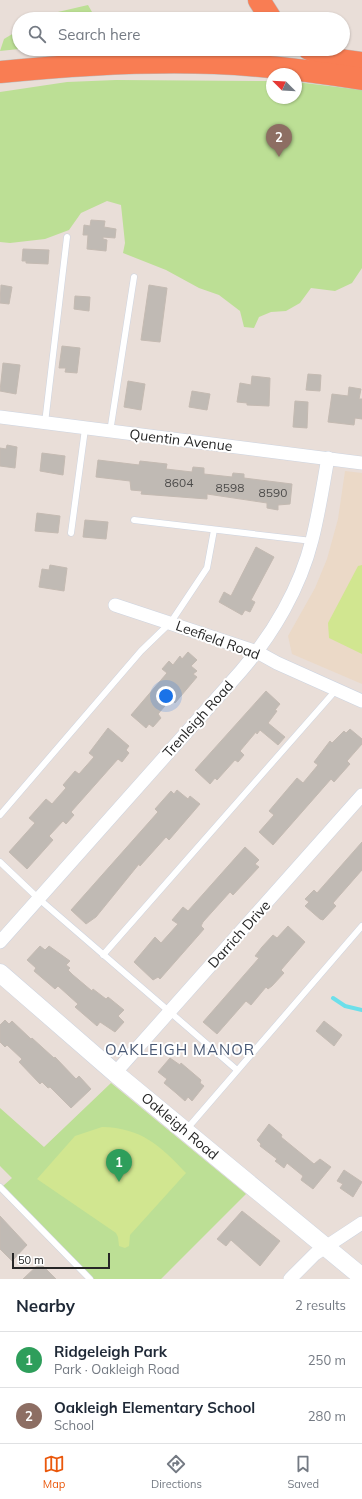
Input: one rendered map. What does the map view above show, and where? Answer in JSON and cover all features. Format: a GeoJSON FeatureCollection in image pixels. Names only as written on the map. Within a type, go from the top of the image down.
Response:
{"type":"FeatureCollection","features":[{"type":"Feature","properties":{"kind":"highway"},"geometry":{"type":"LineString","coordinates":[[259,0],[267,12]]}},
{"type":"Feature","properties":{"kind":"highway"},"geometry":{"type":"LineString","coordinates":[[325,56],[332,59],[362,63]]}},
{"type":"Feature","properties":{"kind":"highway"},"geometry":{"type":"LineString","coordinates":[[0,72],[84,64],[168,62],[266,66],[362,79]]}},
{"type":"Feature","properties":{"kind":"street","name":"Quentin Avenue"},"geometry":{"type":"LineString","coordinates":[[0,417],[45,424],[362,463]]}},
{"type":"Feature","properties":{"kind":"street","name":"Trenleigh Road"},"geometry":{"type":"LineString","coordinates":[[0,942],[257,652],[271,632],[291,596],[312,541],[328,458]]}},
{"type":"Feature","properties":{"kind":"street","name":"Leefield Road"},"geometry":{"type":"LineString","coordinates":[[115,605],[171,622],[257,652],[277,663],[362,701]]}},
{"type":"Feature","properties":{"kind":"street","name":"Darrich Drive"},"geometry":{"type":"LineString","coordinates":[[115,1073],[362,795]]}},
{"type":"Feature","properties":{"kind":"street","name":"Oakleigh Road"},"geometry":{"type":"LineString","coordinates":[[0,973],[115,1073],[362,1277]]}},
{"type":"Feature","properties":{"kind":"street"},"geometry":{"type":"LineString","coordinates":[[290,1279],[315,1254],[362,1223]]}},
{"type":"Feature","properties":{"kind":"lane"},"geometry":{"type":"LineString","coordinates":[[45,424],[67,237]]}},
{"type":"Feature","properties":{"kind":"lane"},"geometry":{"type":"LineString","coordinates":[[110,432],[134,277]]}},
{"type":"Feature","properties":{"kind":"lane"},"geometry":{"type":"LineString","coordinates":[[71,533],[85,429]]}},
{"type":"Feature","properties":{"kind":"lane"},"geometry":{"type":"LineString","coordinates":[[134,520],[312,541]]}},
{"type":"Feature","properties":{"kind":"lane"},"geometry":{"type":"LineString","coordinates":[[0,815],[141,651],[171,622],[207,568],[214,530]]}},
{"type":"Feature","properties":{"kind":"lane"},"geometry":{"type":"LineString","coordinates":[[104,955],[336,690]]}},
{"type":"Feature","properties":{"kind":"lane"},"geometry":{"type":"LineString","coordinates":[[0,862],[39,899],[237,1070]]}},
{"type":"Feature","properties":{"kind":"lane"},"geometry":{"type":"LineString","coordinates":[[186,1131],[362,926]]}},
{"type":"Feature","properties":{"kind":"lane"},"geometry":{"type":"LineString","coordinates":[[0,1187],[90,1279]]}},
{"type":"Feature","properties":{"kind":"shaded area"},"geometry":{"type":"Polygon","coordinates":[[[345,471],[362,473],[362,684],[292,654],[288,636],[315,588],[327,559],[338,519],[345,471]]]}},
{"type":"Feature","properties":{"kind":"green space"},"geometry":{"type":"Polygon","coordinates":[[[88,5],[92,12],[58,12],[88,5]]]}},
{"type":"Feature","properties":{"kind":"green space"},"geometry":{"type":"Polygon","coordinates":[[[12,34],[12,50],[0,51],[4,39],[12,34]]]}},
{"type":"Feature","properties":{"kind":"green space"},"geometry":{"type":"Polygon","coordinates":[[[116,80],[266,81],[266,104],[302,104],[302,83],[362,90],[362,268],[352,283],[335,291],[311,288],[300,303],[286,311],[271,312],[259,317],[254,328],[244,327],[240,311],[219,295],[199,288],[166,270],[123,253],[125,243],[121,205],[107,201],[81,213],[69,230],[45,239],[10,243],[0,242],[0,92],[67,82],[116,80]]]}},
{"type":"Feature","properties":{"kind":"green space"},"geometry":{"type":"Polygon","coordinates":[[[362,565],[362,654],[329,638],[328,623],[358,566],[362,565]]]}},
{"type":"Feature","properties":{"kind":"green space"},"geometry":{"type":"Polygon","coordinates":[[[111,1083],[246,1194],[161,1279],[94,1279],[3,1186],[12,1178],[0,1166],[0,1108],[44,1147],[111,1083]]]}},
{"type":"Feature","properties":{"kind":"green space"},"geometry":{"type":"Polygon","coordinates":[[[102,1127],[128,1131],[149,1140],[167,1154],[186,1173],[130,1235],[129,1246],[125,1248],[119,1246],[116,1233],[37,1179],[75,1136],[102,1127]]]}},
{"type":"Feature","properties":{"kind":"building"},"geometry":{"type":"Polygon","coordinates":[[[91,220],[105,221],[104,227],[116,229],[115,238],[103,237],[103,239],[107,240],[106,251],[87,249],[88,235],[83,235],[84,225],[90,226],[91,220]]]}},
{"type":"Feature","properties":{"kind":"building"},"geometry":{"type":"Polygon","coordinates":[[[23,249],[49,250],[48,264],[26,263],[26,261],[22,261],[23,249]]]}},
{"type":"Feature","properties":{"kind":"building"},"geometry":{"type":"Polygon","coordinates":[[[1,285],[12,287],[9,304],[0,303],[1,285]]]}},
{"type":"Feature","properties":{"kind":"building"},"geometry":{"type":"Polygon","coordinates":[[[149,285],[167,288],[160,342],[141,340],[149,285]]]}},
{"type":"Feature","properties":{"kind":"building"},"geometry":{"type":"Polygon","coordinates":[[[75,296],[90,297],[89,311],[74,309],[75,296]]]}},
{"type":"Feature","properties":{"kind":"building"},"geometry":{"type":"Polygon","coordinates":[[[62,346],[80,348],[77,373],[65,372],[66,368],[59,368],[62,346]]]}},
{"type":"Feature","properties":{"kind":"building"},"geometry":{"type":"Polygon","coordinates":[[[3,363],[20,365],[16,394],[0,391],[3,363]]]}},
{"type":"Feature","properties":{"kind":"building"},"geometry":{"type":"Polygon","coordinates":[[[308,374],[321,375],[320,391],[306,390],[308,374]]]}},
{"type":"Feature","properties":{"kind":"building"},"geometry":{"type":"Polygon","coordinates":[[[252,376],[270,378],[269,406],[247,405],[247,403],[237,402],[240,383],[251,385],[252,376]]]}},
{"type":"Feature","properties":{"kind":"building"},"geometry":{"type":"Polygon","coordinates":[[[128,381],[145,384],[141,410],[124,407],[128,381]]]}},
{"type":"Feature","properties":{"kind":"building"},"geometry":{"type":"Polygon","coordinates":[[[349,387],[361,389],[359,399],[362,399],[362,419],[355,418],[354,425],[328,422],[332,394],[348,396],[349,387]]]}},
{"type":"Feature","properties":{"kind":"building"},"geometry":{"type":"Polygon","coordinates":[[[192,391],[210,394],[207,410],[189,407],[192,391]]]}},
{"type":"Feature","properties":{"kind":"building"},"geometry":{"type":"Polygon","coordinates":[[[295,401],[308,402],[307,428],[293,427],[295,401]]]}},
{"type":"Feature","properties":{"kind":"building"},"geometry":{"type":"Polygon","coordinates":[[[7,445],[17,447],[15,468],[0,466],[0,448],[6,449],[7,445]]]}},
{"type":"Feature","properties":{"kind":"building"},"geometry":{"type":"Polygon","coordinates":[[[42,453],[65,456],[63,475],[40,471],[42,453]]]}},
{"type":"Feature","properties":{"kind":"building"},"geometry":{"type":"Polygon","coordinates":[[[98,460],[139,465],[140,461],[167,464],[166,469],[192,472],[193,467],[204,468],[204,474],[232,477],[233,473],[244,474],[244,478],[292,484],[290,504],[278,505],[278,510],[267,508],[267,503],[207,494],[207,499],[141,494],[142,491],[131,490],[130,481],[96,477],[98,460]]]}},
{"type":"Feature","properties":{"kind":"building"},"geometry":{"type":"Polygon","coordinates":[[[37,513],[60,516],[58,533],[35,531],[37,513]]]}},
{"type":"Feature","properties":{"kind":"building"},"geometry":{"type":"Polygon","coordinates":[[[85,520],[108,522],[106,539],[83,537],[85,520]]]}},
{"type":"Feature","properties":{"kind":"building"},"geometry":{"type":"Polygon","coordinates":[[[256,547],[274,557],[251,600],[255,602],[250,612],[245,610],[242,615],[219,602],[224,592],[231,596],[256,547]]]}},
{"type":"Feature","properties":{"kind":"building"},"geometry":{"type":"Polygon","coordinates":[[[50,565],[67,568],[64,591],[39,587],[42,569],[49,570],[50,565]]]}},
{"type":"Feature","properties":{"kind":"building"},"geometry":{"type":"Polygon","coordinates":[[[188,652],[197,660],[191,666],[197,671],[193,674],[197,677],[175,703],[171,699],[158,714],[161,718],[153,727],[149,724],[146,728],[131,715],[167,673],[162,669],[169,661],[173,665],[180,656],[182,659],[188,652]]]}},
{"type":"Feature","properties":{"kind":"building"},"geometry":{"type":"Polygon","coordinates":[[[266,691],[280,704],[275,710],[277,711],[268,723],[285,737],[278,745],[260,730],[257,734],[256,732],[240,751],[244,755],[238,762],[235,760],[217,780],[215,778],[210,784],[195,770],[266,691]]]}},
{"type":"Feature","properties":{"kind":"building"},"geometry":{"type":"Polygon","coordinates":[[[108,728],[129,746],[126,750],[129,753],[122,762],[118,759],[71,812],[74,815],[66,824],[63,821],[49,836],[53,840],[27,869],[9,852],[35,823],[29,818],[46,799],[52,804],[66,788],[63,785],[75,771],[79,774],[94,757],[89,753],[108,728]]]}},
{"type":"Feature","properties":{"kind":"building"},"geometry":{"type":"Polygon","coordinates":[[[350,729],[362,739],[362,744],[347,761],[350,764],[334,782],[331,779],[273,845],[259,832],[274,815],[269,811],[297,778],[303,783],[318,765],[314,762],[330,741],[332,743],[344,731],[346,733],[350,729]]]}},
{"type":"Feature","properties":{"kind":"building"},"geometry":{"type":"Polygon","coordinates":[[[177,790],[188,799],[190,796],[200,804],[169,840],[166,837],[140,866],[139,864],[96,917],[86,924],[71,910],[158,812],[155,809],[171,791],[174,794],[177,790]]]}},
{"type":"Feature","properties":{"kind":"building"},"geometry":{"type":"Polygon","coordinates":[[[362,842],[362,870],[333,903],[336,906],[323,920],[320,919],[305,906],[309,902],[305,899],[314,890],[317,893],[362,842]]]}},
{"type":"Feature","properties":{"kind":"building"},"geometry":{"type":"Polygon","coordinates":[[[245,847],[259,860],[255,864],[259,867],[233,895],[230,892],[203,922],[201,926],[204,929],[160,979],[158,977],[153,980],[134,962],[155,937],[161,943],[178,924],[172,920],[183,907],[188,911],[245,847]]]}},
{"type":"Feature","properties":{"kind":"building"},"geometry":{"type":"Polygon","coordinates":[[[288,926],[305,942],[281,970],[284,973],[272,986],[268,989],[266,987],[251,1005],[246,1001],[217,1034],[203,1022],[259,958],[255,956],[262,947],[273,935],[277,938],[288,926]]]}},
{"type":"Feature","properties":{"kind":"building"},"geometry":{"type":"Polygon","coordinates":[[[40,946],[45,950],[49,946],[70,961],[66,965],[70,968],[68,970],[73,975],[92,991],[93,989],[106,999],[108,997],[124,1010],[118,1016],[124,1022],[115,1032],[100,1022],[97,1026],[75,1007],[78,1004],[58,986],[55,989],[34,971],[36,968],[27,960],[40,946]]]}},
{"type":"Feature","properties":{"kind":"building"},"geometry":{"type":"Polygon","coordinates":[[[5,1020],[9,1024],[12,1021],[31,1039],[32,1038],[54,1058],[55,1057],[76,1079],[79,1076],[91,1089],[71,1108],[50,1087],[48,1088],[42,1082],[40,1084],[19,1062],[22,1059],[7,1045],[5,1047],[0,1042],[0,1025],[5,1020]]]}},
{"type":"Feature","properties":{"kind":"building"},"geometry":{"type":"Polygon","coordinates":[[[324,1021],[342,1035],[334,1046],[316,1031],[324,1021]]]}},
{"type":"Feature","properties":{"kind":"building"},"geometry":{"type":"Polygon","coordinates":[[[170,1058],[180,1065],[181,1063],[201,1080],[200,1083],[204,1086],[192,1101],[188,1097],[185,1101],[164,1083],[167,1079],[158,1072],[170,1058]]]}},
{"type":"Feature","properties":{"kind":"building"},"geometry":{"type":"Polygon","coordinates":[[[269,1124],[282,1135],[281,1137],[314,1164],[320,1159],[331,1167],[313,1189],[301,1180],[303,1176],[287,1163],[284,1168],[275,1161],[277,1159],[260,1146],[261,1144],[257,1140],[269,1124]]]}},
{"type":"Feature","properties":{"kind":"building"},"geometry":{"type":"Polygon","coordinates":[[[344,1170],[362,1182],[353,1197],[340,1188],[343,1184],[337,1181],[344,1170]]]}},
{"type":"Feature","properties":{"kind":"building"},"geometry":{"type":"Polygon","coordinates":[[[242,1211],[280,1241],[260,1266],[231,1240],[226,1246],[217,1239],[242,1211]]]}},
{"type":"Feature","properties":{"kind":"building"},"geometry":{"type":"Polygon","coordinates":[[[0,1216],[27,1245],[12,1261],[0,1249],[0,1216]]]}},
{"type":"Feature","properties":{"kind":"building"},"geometry":{"type":"Polygon","coordinates":[[[40,1263],[56,1279],[23,1279],[40,1263]]]}},
{"type":"Feature","properties":{"kind":"waterway"},"geometry":{"type":"LineString","coordinates":[[333,998],[345,1006],[362,1010]]}},
{"type":"Feature","properties":{"kind":"place","name":"Oakleigh Elementary School"},"geometry":{"type":"Point","coordinates":[279,157]}},
{"type":"Feature","properties":{"kind":"place","name":"Ridgeleigh Park"},"geometry":{"type":"Point","coordinates":[119,1182]}},
{"type":"Feature","properties":{"kind":"district","name":"OAKLEIGH MANOR"},"geometry":{"type":"Point","coordinates":[180,1049]}}]}
